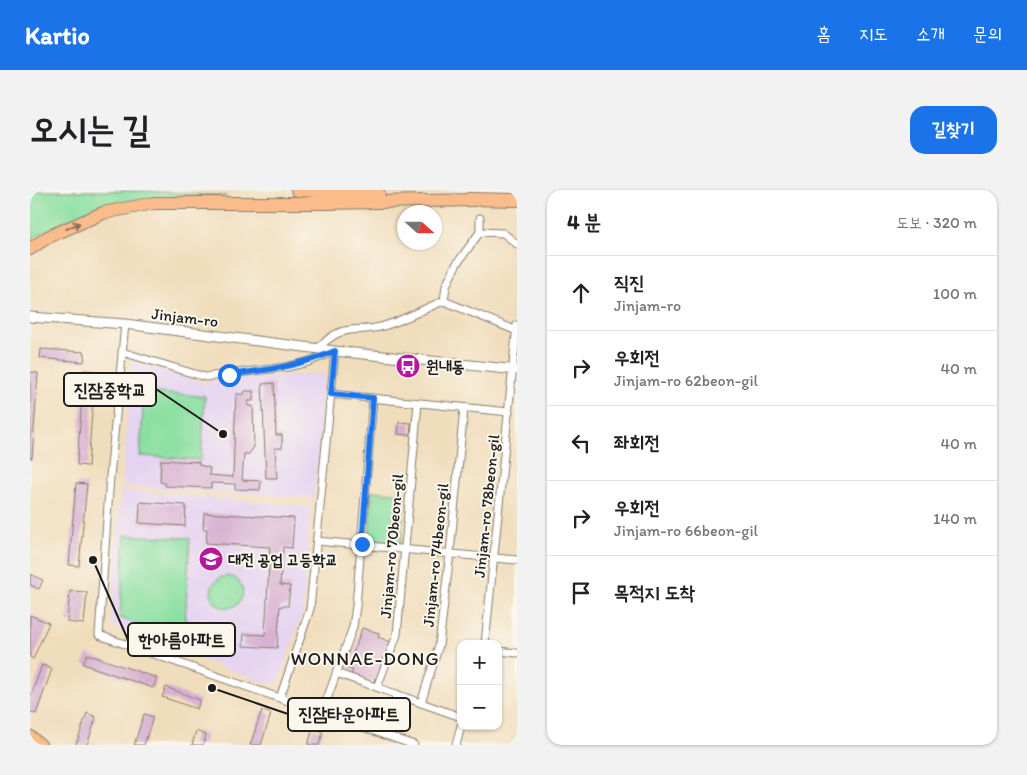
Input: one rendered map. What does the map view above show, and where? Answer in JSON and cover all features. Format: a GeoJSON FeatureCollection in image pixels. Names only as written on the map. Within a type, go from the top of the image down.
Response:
{"type":"FeatureCollection","features":[{"type":"Feature","properties":{"kind":"highway"},"geometry":{"type":"LineString","coordinates":[[297,190],[476,200]]}},
{"type":"Feature","properties":{"kind":"highway"},"geometry":{"type":"LineString","coordinates":[[30,248],[48,237],[103,213],[154,203],[517,200]]}},
{"type":"Feature","properties":{"kind":"main road"},"geometry":{"type":"LineString","coordinates":[[30,736],[41,745]]}},
{"type":"Feature","properties":{"kind":"street"},"geometry":{"type":"LineString","coordinates":[[444,301],[446,286],[456,265],[480,232],[480,218]]}},
{"type":"Feature","properties":{"kind":"street"},"geometry":{"type":"LineString","coordinates":[[480,232],[504,234],[517,244]]}},
{"type":"Feature","properties":{"kind":"street"},"geometry":{"type":"LineString","coordinates":[[317,349],[328,337],[342,330],[387,325],[444,301],[517,331]]}},
{"type":"Feature","properties":{"kind":"street","name":"Jinjam-ro"},"geometry":{"type":"LineString","coordinates":[[30,317],[125,324],[317,349],[515,370]]}},
{"type":"Feature","properties":{"kind":"street"},"geometry":{"type":"LineString","coordinates":[[125,324],[99,635],[414,745]]}},
{"type":"Feature","properties":{"kind":"street","name":"Jinjam-ro 78beon-gil"},"geometry":{"type":"LineString","coordinates":[[485,640],[495,557],[509,412],[514,403],[517,325]]}},
{"type":"Feature","properties":{"kind":"street"},"geometry":{"type":"LineString","coordinates":[[280,698],[310,610],[335,351]]}},
{"type":"Feature","properties":{"kind":"street","name":"Jinjam-ro"},"geometry":{"type":"LineString","coordinates":[[122,352],[205,377],[287,367],[308,362],[335,351]]}},
{"type":"Feature","properties":{"kind":"street"},"geometry":{"type":"LineString","coordinates":[[331,394],[509,412]]}},
{"type":"Feature","properties":{"kind":"street"},"geometry":{"type":"LineString","coordinates":[[322,713],[353,627],[362,544],[373,398]]}},
{"type":"Feature","properties":{"kind":"street","name":"Jinjam-ro 70beon-gil"},"geometry":{"type":"LineString","coordinates":[[377,687],[397,635],[418,403]]}},
{"type":"Feature","properties":{"kind":"street","name":"Jinjam-ro 74beon-gil"},"geometry":{"type":"LineString","coordinates":[[421,703],[439,645],[464,408]]}},
{"type":"Feature","properties":{"kind":"street"},"geometry":{"type":"LineString","coordinates":[[317,541],[517,560]]}},
{"type":"Feature","properties":{"kind":"street"},"geometry":{"type":"LineString","coordinates":[[502,651],[517,653]]}},
{"type":"Feature","properties":{"kind":"street"},"geometry":{"type":"LineString","coordinates":[[336,673],[457,716]]}},
{"type":"Feature","properties":{"kind":"street"},"geometry":{"type":"LineString","coordinates":[[384,735],[397,694]]}},
{"type":"Feature","properties":{"kind":"street"},"geometry":{"type":"LineString","coordinates":[[456,745],[461,730]]}},
{"type":"Feature","properties":{"kind":"shaded area"},"geometry":{"type":"Polygon","coordinates":[[[132,361],[201,382],[325,373],[314,498],[122,486],[132,361]]]}},
{"type":"Feature","properties":{"kind":"shaded area","name":"대전 공업 고등학교"},"geometry":{"type":"Polygon","coordinates":[[[121,490],[311,507],[303,611],[279,682],[268,684],[111,626],[121,490]]]}},
{"type":"Feature","properties":{"kind":"green space"},"geometry":{"type":"Polygon","coordinates":[[[30,191],[145,191],[227,196],[150,201],[100,210],[52,227],[30,240],[30,191]]]}},
{"type":"Feature","properties":{"kind":"green space"},"geometry":{"type":"Polygon","coordinates":[[[144,392],[205,396],[201,460],[140,456],[144,392]]]}},
{"type":"Feature","properties":{"kind":"green space"},"geometry":{"type":"Polygon","coordinates":[[[372,491],[405,494],[401,543],[369,540],[372,491]]]}},
{"type":"Feature","properties":{"kind":"green space"},"geometry":{"type":"Polygon","coordinates":[[[125,535],[190,538],[184,640],[120,618],[125,535]]]}},
{"type":"Feature","properties":{"kind":"green space"},"geometry":{"type":"Polygon","coordinates":[[[227,576],[238,581],[243,592],[238,603],[227,608],[216,603],[211,592],[216,581],[227,576]]]}},
{"type":"Feature","properties":{"kind":"building"},"geometry":{"type":"Polygon","coordinates":[[[41,349],[85,352],[84,362],[40,358],[41,349]]]}},
{"type":"Feature","properties":{"kind":"building"},"geometry":{"type":"Polygon","coordinates":[[[84,370],[95,371],[88,466],[77,465],[84,370]]]}},
{"type":"Feature","properties":{"kind":"building"},"geometry":{"type":"Polygon","coordinates":[[[30,372],[38,373],[32,458],[30,458],[30,372]]]}},
{"type":"Feature","properties":{"kind":"building"},"geometry":{"type":"Polygon","coordinates":[[[274,383],[276,435],[282,435],[282,448],[275,448],[277,478],[266,478],[262,384],[274,383]]]}},
{"type":"Feature","properties":{"kind":"building"},"geometry":{"type":"Polygon","coordinates":[[[245,391],[253,391],[253,401],[248,401],[248,406],[253,406],[254,447],[249,454],[244,454],[242,480],[261,481],[260,490],[235,489],[235,484],[211,483],[211,488],[165,486],[165,483],[160,482],[161,460],[199,462],[199,465],[210,468],[209,475],[233,477],[236,394],[244,394],[245,391]]]}},
{"type":"Feature","properties":{"kind":"building"},"geometry":{"type":"Polygon","coordinates":[[[399,422],[411,423],[410,435],[398,434],[399,422]]]}},
{"type":"Feature","properties":{"kind":"building"},"geometry":{"type":"Polygon","coordinates":[[[76,483],[87,484],[79,566],[69,565],[76,483]]]}},
{"type":"Feature","properties":{"kind":"building"},"geometry":{"type":"Polygon","coordinates":[[[140,502],[186,505],[185,526],[139,523],[140,502]]]}},
{"type":"Feature","properties":{"kind":"building"},"geometry":{"type":"Polygon","coordinates":[[[204,513],[294,518],[292,548],[283,547],[280,585],[290,586],[288,606],[280,606],[277,648],[243,646],[244,634],[265,635],[270,547],[206,543],[207,529],[203,529],[204,513]]]}},
{"type":"Feature","properties":{"kind":"building"},"geometry":{"type":"Polygon","coordinates":[[[30,574],[43,580],[39,589],[30,585],[30,574]]]}},
{"type":"Feature","properties":{"kind":"building"},"geometry":{"type":"Polygon","coordinates":[[[70,591],[87,592],[84,624],[67,622],[70,591]]]}},
{"type":"Feature","properties":{"kind":"building"},"geometry":{"type":"Polygon","coordinates":[[[30,615],[49,623],[33,659],[30,657],[30,615]]]}},
{"type":"Feature","properties":{"kind":"building"},"geometry":{"type":"Polygon","coordinates":[[[362,628],[379,633],[378,637],[391,642],[378,679],[375,678],[374,683],[351,675],[353,670],[348,669],[362,628]]]}},
{"type":"Feature","properties":{"kind":"building"},"geometry":{"type":"Polygon","coordinates":[[[87,654],[157,678],[153,688],[83,664],[87,654]]]}},
{"type":"Feature","properties":{"kind":"building"},"geometry":{"type":"Polygon","coordinates":[[[42,665],[52,669],[36,714],[30,712],[30,698],[42,665]]]}},
{"type":"Feature","properties":{"kind":"building"},"geometry":{"type":"Polygon","coordinates":[[[166,687],[200,700],[197,709],[162,697],[166,687]]]}},
{"type":"Feature","properties":{"kind":"building"},"geometry":{"type":"Polygon","coordinates":[[[262,710],[271,714],[261,745],[250,745],[262,710]]]}},
{"type":"Feature","properties":{"kind":"building"},"geometry":{"type":"Polygon","coordinates":[[[87,713],[96,717],[87,745],[76,745],[87,713]]]}},
{"type":"Feature","properties":{"kind":"building"},"geometry":{"type":"Polygon","coordinates":[[[144,714],[153,717],[144,745],[134,745],[144,714]]]}},
{"type":"Feature","properties":{"kind":"building"},"geometry":{"type":"Polygon","coordinates":[[[313,728],[323,732],[319,745],[308,745],[313,728]]]}},
{"type":"Feature","properties":{"kind":"building"},"geometry":{"type":"Polygon","coordinates":[[[196,731],[206,735],[203,745],[192,745],[196,731]]]}},
{"type":"Feature","properties":{"kind":"place","name":"원내동"},"geometry":{"type":"Point","coordinates":[408,366]}},
{"type":"Feature","properties":{"kind":"place","name":"진잠중학교"},"geometry":{"type":"Point","coordinates":[223,434]}},
{"type":"Feature","properties":{"kind":"place","name":"대전 공업 고등학교"},"geometry":{"type":"Point","coordinates":[211,559]}},
{"type":"Feature","properties":{"kind":"place","name":"한아름아파트"},"geometry":{"type":"Point","coordinates":[93,560]}},
{"type":"Feature","properties":{"kind":"place","name":"진잠타운아파트"},"geometry":{"type":"Point","coordinates":[212,688]}},
{"type":"Feature","properties":{"kind":"district","name":"WONNAE-DONG"},"geometry":{"type":"Point","coordinates":[365,658]}},
{"type":"Feature","properties":{"kind":"route"},"geometry":{"type":"LineString","coordinates":[[229,375],[287,367],[308,362],[335,351],[331,394],[373,398],[362,544]]}}]}
